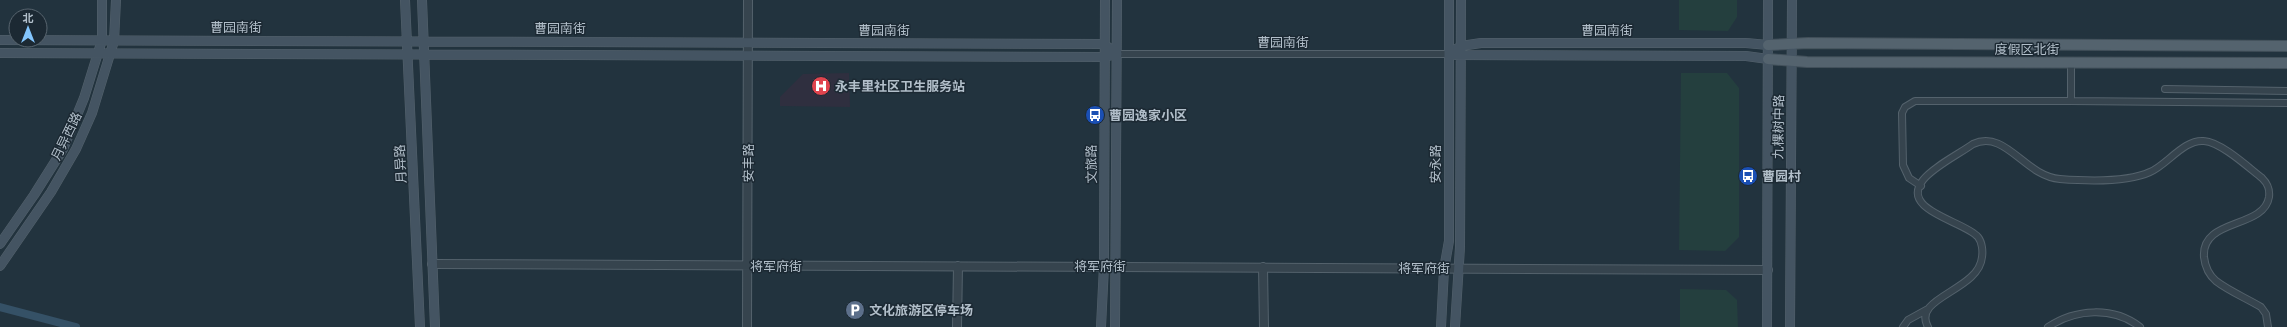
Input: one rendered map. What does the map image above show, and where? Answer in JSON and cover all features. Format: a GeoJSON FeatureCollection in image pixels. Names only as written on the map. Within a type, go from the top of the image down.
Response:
{"type":"FeatureCollection","features":[{"type":"Feature","properties":{"kind":"main road","name":"月异西路"},"geometry":{"type":"LineString","coordinates":[[0,244],[34,195],[63,149],[84,98],[102,40],[102,0]]}},
{"type":"Feature","properties":{"kind":"main road","name":"月异西路"},"geometry":{"type":"LineString","coordinates":[[0,266],[51,192],[76,149],[92,113],[114,41],[116,0]]}},
{"type":"Feature","properties":{"kind":"main road","name":"月异路"},"geometry":{"type":"LineString","coordinates":[[405,0],[420,327]]}},
{"type":"Feature","properties":{"kind":"main road"},"geometry":{"type":"LineString","coordinates":[[422,0],[435,327]]}},
{"type":"Feature","properties":{"kind":"main road","name":"文旅路"},"geometry":{"type":"LineString","coordinates":[[1101,327],[1104,266],[1105,0]]}},
{"type":"Feature","properties":{"kind":"main road","name":"文旅路"},"geometry":{"type":"LineString","coordinates":[[1115,327],[1114,267],[1117,0]]}},
{"type":"Feature","properties":{"kind":"main road","name":"安永路"},"geometry":{"type":"LineString","coordinates":[[1441,327],[1444,269],[1448,241],[1449,0]]}},
{"type":"Feature","properties":{"kind":"main road","name":"安永路"},"geometry":{"type":"LineString","coordinates":[[1455,327],[1460,240],[1461,0]]}},
{"type":"Feature","properties":{"kind":"main road","name":"九棵树中路"},"geometry":{"type":"LineString","coordinates":[[1767,327],[1768,0]]}},
{"type":"Feature","properties":{"kind":"main road","name":"九棵树中路"},"geometry":{"type":"LineString","coordinates":[[1790,327],[1792,0]]}},
{"type":"Feature","properties":{"kind":"main road","name":"曹园南街"},"geometry":{"type":"LineString","coordinates":[[0,40],[1104,44]]}},
{"type":"Feature","properties":{"kind":"main road","name":"曹园南街"},"geometry":{"type":"LineString","coordinates":[[1448,54],[1460,46],[1480,43],[1746,43],[1768,45]]}},
{"type":"Feature","properties":{"kind":"main road"},"geometry":{"type":"LineString","coordinates":[[1104,44],[1117,54]]}},
{"type":"Feature","properties":{"kind":"main road","name":"度假区北街"},"geometry":{"type":"LineString","coordinates":[[1768,45],[2287,46]]}},
{"type":"Feature","properties":{"kind":"main road","name":"曹园南街"},"geometry":{"type":"LineString","coordinates":[[0,53],[1104,57],[1117,54]]}},
{"type":"Feature","properties":{"kind":"main road","name":"曹园南街"},"geometry":{"type":"LineString","coordinates":[[1448,54],[1461,56],[1746,56],[1768,58]]}},
{"type":"Feature","properties":{"kind":"main road","name":"度假区北街"},"geometry":{"type":"LineString","coordinates":[[1768,58],[1792,62],[2287,63]]}},
{"type":"Feature","properties":{"kind":"street","name":"安丰路"},"geometry":{"type":"LineString","coordinates":[[747,327],[748,0]]}},
{"type":"Feature","properties":{"kind":"street","name":"曹园南街"},"geometry":{"type":"LineString","coordinates":[[1117,54],[1448,54]]}},
{"type":"Feature","properties":{"kind":"street"},"geometry":{"type":"LineString","coordinates":[[2071,62],[2071,101]]}},
{"type":"Feature","properties":{"kind":"street"},"geometry":{"type":"LineString","coordinates":[[2165,89],[2287,91]]}},
{"type":"Feature","properties":{"kind":"street"},"geometry":{"type":"LineString","coordinates":[[1921,186],[1910,178],[1903,164],[1902,113],[1910,103],[1915,101],[2287,103]]}},
{"type":"Feature","properties":{"kind":"street"},"geometry":{"type":"LineString","coordinates":[[1928,327],[1925,317],[1928,309],[1934,302],[1974,276],[1980,268],[1982,246],[1978,237],[1967,229],[1925,208],[1919,196],[1921,186],[1926,177],[1980,141],[1992,141],[2001,144],[2038,173],[2048,177],[2069,179],[2125,179],[2140,176],[2158,168],[2192,143],[2205,141],[2211,143],[2268,184],[2268,202],[2264,209],[2219,230],[2212,236],[2204,252],[2204,262],[2209,273],[2216,280],[2261,307],[2266,314],[2268,327]]}},
{"type":"Feature","properties":{"kind":"street","name":"将军府街"},"geometry":{"type":"LineString","coordinates":[[432,264],[1768,270]]}},
{"type":"Feature","properties":{"kind":"street"},"geometry":{"type":"LineString","coordinates":[[957,327],[958,266]]}},
{"type":"Feature","properties":{"kind":"street"},"geometry":{"type":"LineString","coordinates":[[1264,267],[1264,327]]}},
{"type":"Feature","properties":{"kind":"street"},"geometry":{"type":"LineString","coordinates":[[1903,327],[1908,320],[1928,309]]}},
{"type":"Feature","properties":{"kind":"street"},"geometry":{"type":"LineString","coordinates":[[2048,327],[2070,315],[2092,312],[2113,315],[2140,327]]}},
{"type":"Feature","properties":{"kind":"shaded area","name":"永丰里社区卫生服务站"},"geometry":{"type":"Polygon","coordinates":[[[849,73],[850,107],[780,106],[780,97],[803,74],[849,73]]]}},
{"type":"Feature","properties":{"kind":"green space"},"geometry":{"type":"Polygon","coordinates":[[[1679,0],[1737,0],[1737,17],[1728,31],[1679,30],[1679,0]]]}},
{"type":"Feature","properties":{"kind":"green space"},"geometry":{"type":"Polygon","coordinates":[[[1681,73],[1727,73],[1739,88],[1739,237],[1725,251],[1679,250],[1681,73]]]}},
{"type":"Feature","properties":{"kind":"green space"},"geometry":{"type":"Polygon","coordinates":[[[1680,289],[1726,290],[1737,300],[1738,327],[1680,327],[1680,289]]]}},
{"type":"Feature","properties":{"kind":"waterway"},"geometry":{"type":"LineString","coordinates":[[0,307],[76,327]]}},
{"type":"Feature","properties":{"kind":"place","name":"永丰里社区卫生服务站"},"geometry":{"type":"Point","coordinates":[821,86]}},
{"type":"Feature","properties":{"kind":"place","name":"曹园逸家小区"},"geometry":{"type":"Point","coordinates":[1095,115]}},
{"type":"Feature","properties":{"kind":"place","name":"曹园村"},"geometry":{"type":"Point","coordinates":[1748,176]}},
{"type":"Feature","properties":{"kind":"place","name":"文化旅游区停车场"},"geometry":{"type":"Point","coordinates":[855,310]}}]}
